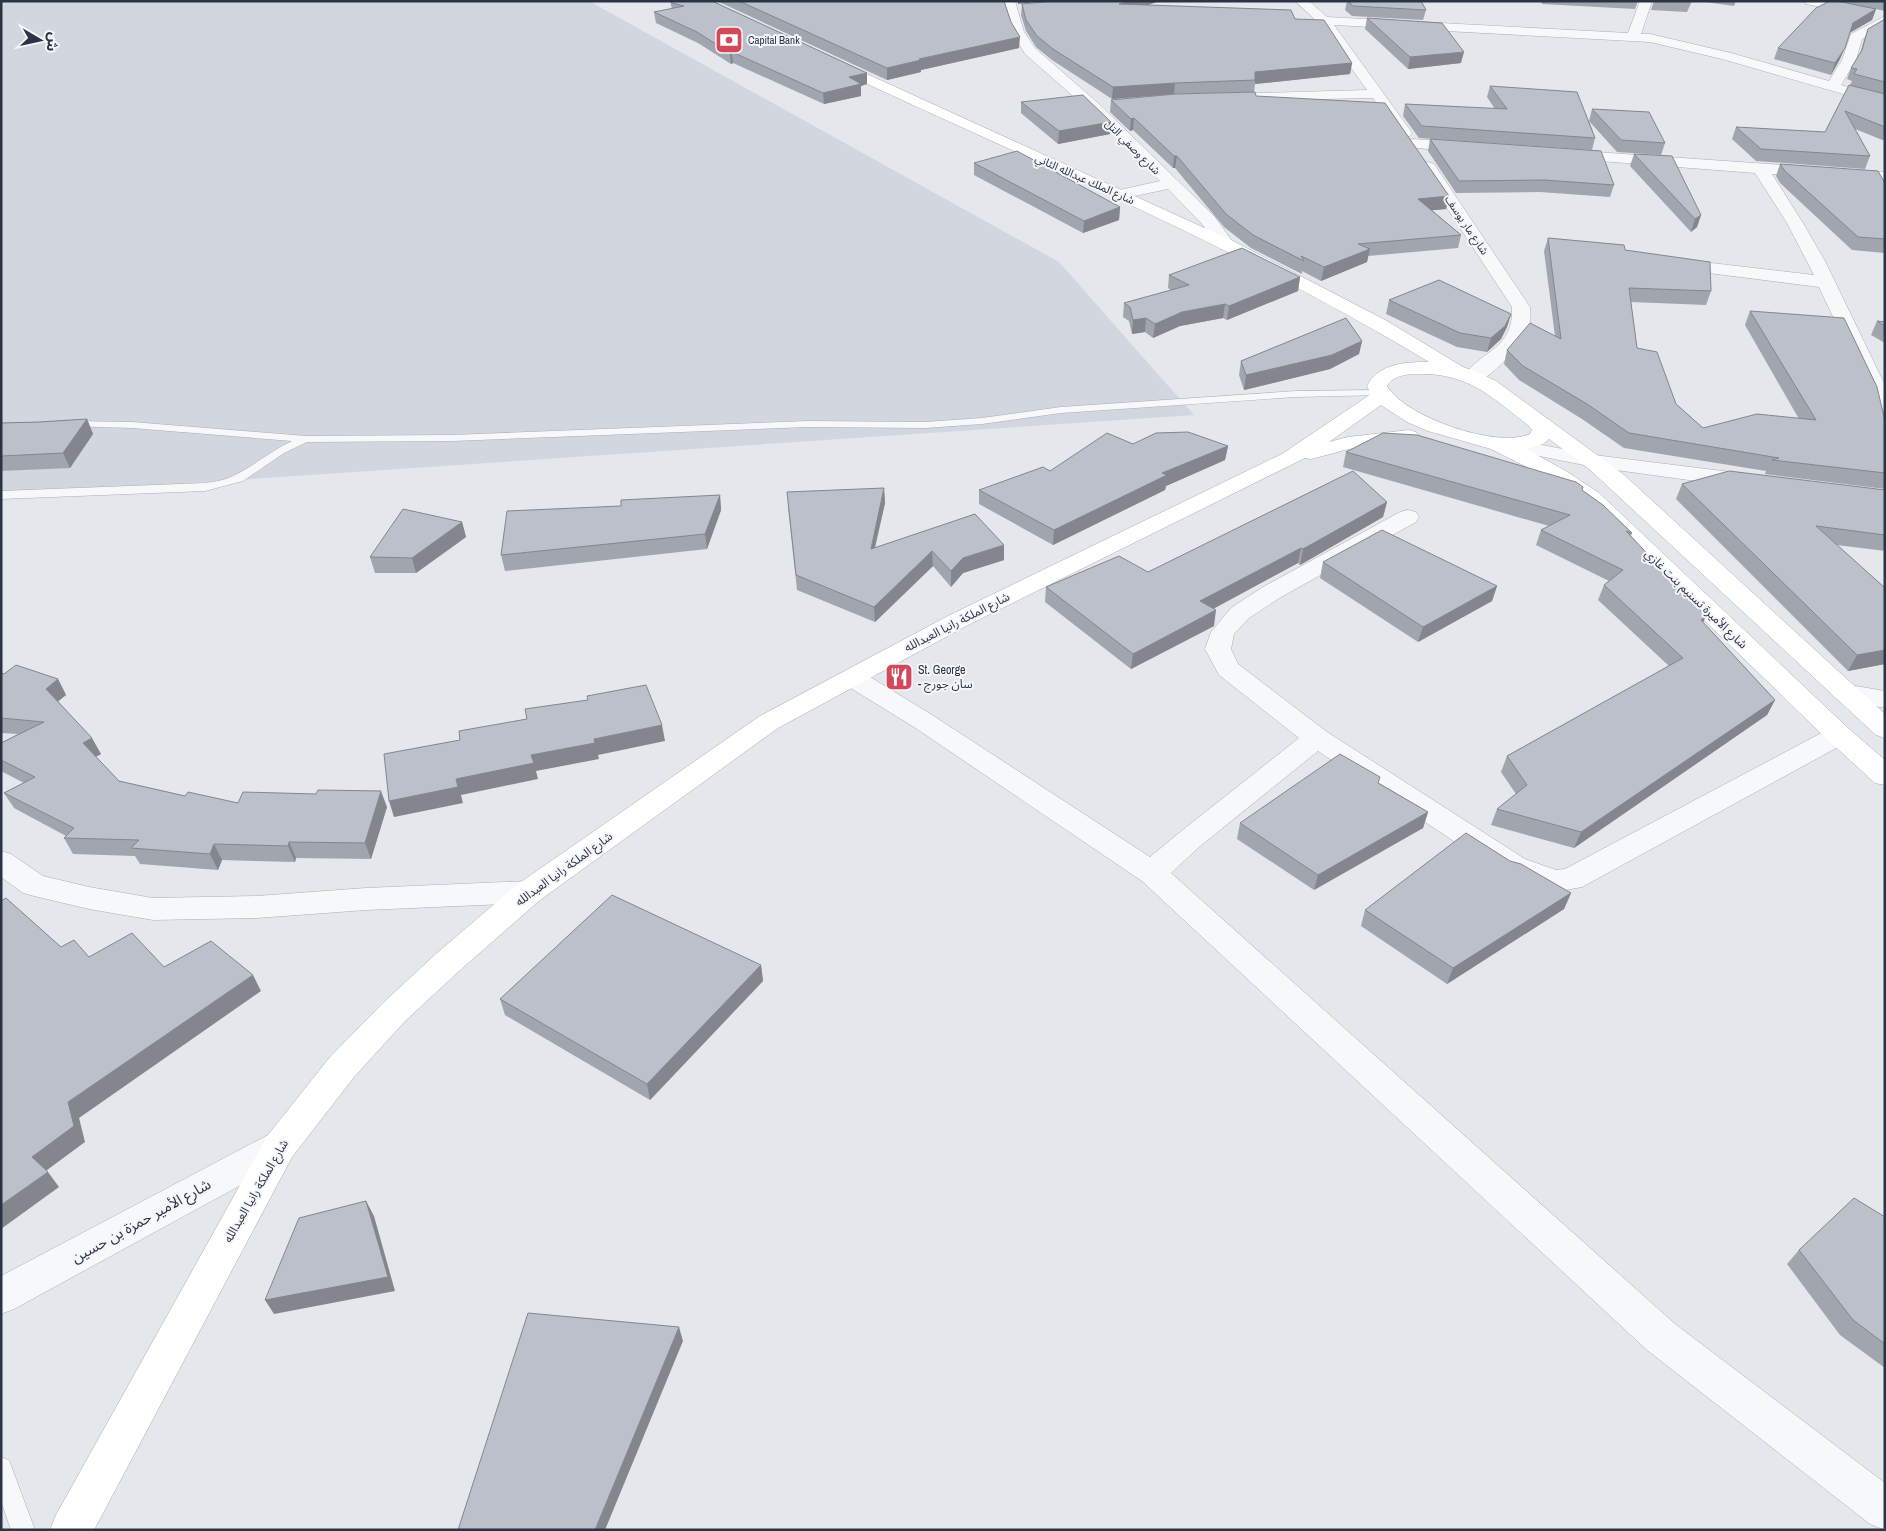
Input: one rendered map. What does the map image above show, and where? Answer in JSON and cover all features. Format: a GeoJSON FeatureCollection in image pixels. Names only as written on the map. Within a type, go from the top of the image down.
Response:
{"type":"FeatureCollection","features":[{"type":"Feature","properties":{"kind":"main road","name":"شارع الملك عبدالله الثاني"},"geometry":{"type":"LineString","coordinates":[[1392,357],[1375,338],[1314,300],[818,62],[1121,194],[1370,317],[1467,375]]}},
{"type":"Feature","properties":{"kind":"main road"},"geometry":{"type":"LineString","coordinates":[[1465,436],[1418,420],[1398,410],[1380,395],[1377,386],[1380,379],[1388,373],[1392,357],[1419,368],[1440,369],[1467,375],[1488,384],[1536,421],[1594,461],[1885,729]]}},
{"type":"Feature","properties":{"kind":"main road","name":"شارع الملكة رانيا العبدالله"},"geometry":{"type":"LineString","coordinates":[[71,1530],[280,1146],[342,1067],[394,1012],[448,962],[529,892],[769,722],[957,620],[1290,459],[1380,395]]}},
{"type":"Feature","properties":{"kind":"main road"},"geometry":{"type":"LineString","coordinates":[[1501,444],[1528,444],[1539,438],[1542,430],[1536,421]]}},
{"type":"Feature","properties":{"kind":"main road","name":"شارع الملكة رانيا العبدالله"},"geometry":{"type":"LineString","coordinates":[[1290,459],[1348,443],[1375,439],[1404,436],[1465,436]]}},
{"type":"Feature","properties":{"kind":"main road","name":"شارع الأميرة تسنيم بنت غازي"},"geometry":{"type":"LineString","coordinates":[[1465,436],[1501,444],[1546,467],[1591,498],[1839,735],[1885,776]]}},
{"type":"Feature","properties":{"kind":"street","name":"شارع مار يوسف"},"geometry":{"type":"LineString","coordinates":[[1301,1],[1324,21],[1413,144],[1521,307],[1521,326],[1514,340],[1467,375]]}},
{"type":"Feature","properties":{"kind":"street"},"geometry":{"type":"LineString","coordinates":[[1633,37],[1646,1]]}},
{"type":"Feature","properties":{"kind":"street"},"geometry":{"type":"LineString","coordinates":[[1810,1],[1885,18]]}},
{"type":"Feature","properties":{"kind":"street","name":"شارع وصفي التل"},"geometry":{"type":"LineString","coordinates":[[1014,7],[1018,32],[1030,51],[1094,107],[1208,220],[1226,245]]}},
{"type":"Feature","properties":{"kind":"street"},"geometry":{"type":"LineString","coordinates":[[1833,86],[1849,60],[1856,38],[1885,18]]}},
{"type":"Feature","properties":{"kind":"street"},"geometry":{"type":"LineString","coordinates":[[1324,21],[1633,37],[1692,47],[1885,102]]}},
{"type":"Feature","properties":{"kind":"street"},"geometry":{"type":"LineString","coordinates":[[1213,98],[1376,94]]}},
{"type":"Feature","properties":{"kind":"street"},"geometry":{"type":"LineString","coordinates":[[1094,107],[1112,106]]}},
{"type":"Feature","properties":{"kind":"street"},"geometry":{"type":"LineString","coordinates":[[1413,144],[1482,149]]}},
{"type":"Feature","properties":{"kind":"street"},"geometry":{"type":"LineString","coordinates":[[1552,154],[1885,177]]}},
{"type":"Feature","properties":{"kind":"street"},"geometry":{"type":"LineString","coordinates":[[1760,168],[1795,223],[1885,406]]}},
{"type":"Feature","properties":{"kind":"street"},"geometry":{"type":"LineString","coordinates":[[1121,194],[1170,184]]}},
{"type":"Feature","properties":{"kind":"street"},"geometry":{"type":"LineString","coordinates":[[1677,264],[1825,282]]}},
{"type":"Feature","properties":{"kind":"street"},"geometry":{"type":"LineString","coordinates":[[1501,444],[1594,461],[1768,484]]}},
{"type":"Feature","properties":{"kind":"street"},"geometry":{"type":"LineString","coordinates":[[1408,517],[1272,592],[1240,613],[1223,632],[1218,649],[1228,669],[1317,738],[1515,867],[1555,882],[1571,880],[1839,735]]}},
{"type":"Feature","properties":{"kind":"street"},"geometry":{"type":"LineString","coordinates":[[853,678],[923,721],[1152,873],[1661,1337],[1885,1509]]}},
{"type":"Feature","properties":{"kind":"street"},"geometry":{"type":"LineString","coordinates":[[1844,692],[1885,700]]}},
{"type":"Feature","properties":{"kind":"street"},"geometry":{"type":"LineString","coordinates":[[1152,873],[1189,840],[1317,738]]}},
{"type":"Feature","properties":{"kind":"street"},"geometry":{"type":"LineString","coordinates":[[1,862],[34,885],[89,898],[153,909],[257,907],[366,898],[529,892]]}},
{"type":"Feature","properties":{"kind":"street","name":"شارع الأمير حمزة بن حسين"},"geometry":{"type":"LineString","coordinates":[[1,1296],[280,1146]]}},
{"type":"Feature","properties":{"kind":"lane"},"geometry":{"type":"LineString","coordinates":[[59,423],[132,425],[306,440],[452,438],[808,424],[925,425],[982,421],[1061,410],[1296,394],[1380,395]]}},
{"type":"Feature","properties":{"kind":"lane"},"geometry":{"type":"LineString","coordinates":[[1,495],[187,488],[222,484],[239,478],[280,452],[306,440]]}},
{"type":"Feature","properties":{"kind":"lane"},"geometry":{"type":"LineString","coordinates":[[1,1468],[23,1530]]}},
{"type":"Feature","properties":{"kind":"shaded area"},"geometry":{"type":"Polygon","coordinates":[[[1,1],[589,1],[1059,262],[1194,415],[1,496],[1,1]]]}},
{"type":"Feature","properties":{"kind":"building"},"geometry":{"type":"Polygon","coordinates":[[[671,1],[712,1],[867,73],[849,77],[861,84],[823,93],[732,52],[730,53],[697,32],[654,12],[684,6],[672,3],[671,1]]]}},
{"type":"Feature","properties":{"kind":"building"},"geometry":{"type":"Polygon","coordinates":[[[739,1],[1004,1],[1011,22],[1020,37],[919,59],[921,60],[887,68],[739,1]]]}},
{"type":"Feature","properties":{"kind":"building"},"geometry":{"type":"Polygon","coordinates":[[[1054,1],[1128,1],[1119,4],[1291,10],[1295,19],[1324,20],[1352,63],[1255,72],[1255,80],[1113,87],[1053,49],[1037,36],[1026,20],[1022,4],[1054,1]]]}},
{"type":"Feature","properties":{"kind":"building"},"geometry":{"type":"Polygon","coordinates":[[[1348,1],[1421,1],[1426,10],[1353,6],[1348,1]]]}},
{"type":"Feature","properties":{"kind":"building"},"geometry":{"type":"Polygon","coordinates":[[[1830,1],[1876,9],[1853,23],[1845,48],[1835,63],[1778,48],[1816,8],[1830,1]]]}},
{"type":"Feature","properties":{"kind":"building"},"geometry":{"type":"Polygon","coordinates":[[[1367,18],[1442,23],[1464,52],[1410,57],[1367,18]]]}},
{"type":"Feature","properties":{"kind":"building"},"geometry":{"type":"Polygon","coordinates":[[[1885,19],[1885,82],[1854,74],[1857,69],[1851,68],[1862,50],[1868,29],[1885,19]]]}},
{"type":"Feature","properties":{"kind":"building"},"geometry":{"type":"Polygon","coordinates":[[[1849,85],[1885,94],[1885,127],[1845,111],[1870,156],[1761,149],[1736,127],[1825,132],[1849,85]]]}},
{"type":"Feature","properties":{"kind":"building"},"geometry":{"type":"Polygon","coordinates":[[[1490,86],[1577,92],[1595,138],[1422,126],[1405,104],[1507,109],[1490,86]]]}},
{"type":"Feature","properties":{"kind":"building"},"geometry":{"type":"Polygon","coordinates":[[[1255,92],[1256,96],[1385,103],[1449,196],[1418,199],[1461,235],[1358,244],[1370,249],[1324,267],[1301,256],[1304,261],[1253,235],[1226,214],[1177,156],[1174,156],[1134,118],[1131,119],[1111,100],[1175,94],[1255,92]]]}},
{"type":"Feature","properties":{"kind":"building"},"geometry":{"type":"Polygon","coordinates":[[[1083,95],[1111,122],[1059,131],[1021,102],[1083,95]]]}},
{"type":"Feature","properties":{"kind":"building"},"geometry":{"type":"Polygon","coordinates":[[[1592,109],[1649,112],[1665,143],[1621,140],[1592,109]]]}},
{"type":"Feature","properties":{"kind":"building"},"geometry":{"type":"Polygon","coordinates":[[[1430,139],[1601,151],[1614,185],[1544,180],[1459,181],[1430,139]]]}},
{"type":"Feature","properties":{"kind":"building"},"geometry":{"type":"Polygon","coordinates":[[[1017,151],[1120,207],[1084,221],[974,163],[1017,151]]]}},
{"type":"Feature","properties":{"kind":"building"},"geometry":{"type":"Polygon","coordinates":[[[1634,154],[1672,156],[1701,215],[1695,219],[1634,154]]]}},
{"type":"Feature","properties":{"kind":"building"},"geometry":{"type":"Polygon","coordinates":[[[1780,164],[1878,171],[1885,183],[1885,239],[1858,237],[1785,171],[1780,164]]]}},
{"type":"Feature","properties":{"kind":"building"},"geometry":{"type":"Polygon","coordinates":[[[1548,238],[1624,245],[1625,250],[1710,262],[1711,291],[1629,288],[1637,348],[1657,352],[1676,404],[1703,428],[1757,414],[1816,420],[1750,311],[1844,318],[1877,387],[1885,421],[1885,473],[1772,460],[1779,458],[1629,433],[1587,404],[1523,366],[1507,350],[1530,323],[1561,339],[1548,238]]]}},
{"type":"Feature","properties":{"kind":"building"},"geometry":{"type":"Polygon","coordinates":[[[1242,248],[1300,277],[1229,306],[1225,304],[1182,312],[1155,324],[1146,318],[1133,320],[1130,307],[1124,303],[1189,285],[1169,275],[1242,248]]]}},
{"type":"Feature","properties":{"kind":"building"},"geometry":{"type":"Polygon","coordinates":[[[1439,280],[1511,314],[1505,326],[1491,338],[1460,333],[1389,300],[1439,280]]]}},
{"type":"Feature","properties":{"kind":"building"},"geometry":{"type":"Polygon","coordinates":[[[1346,318],[1362,341],[1332,355],[1246,375],[1241,361],[1346,318]]]}},
{"type":"Feature","properties":{"kind":"building"},"geometry":{"type":"Polygon","coordinates":[[[1877,321],[1885,322],[1885,326],[1877,321]]]}},
{"type":"Feature","properties":{"kind":"building"},"geometry":{"type":"Polygon","coordinates":[[[87,419],[63,453],[1,456],[1,423],[87,419]]]}},
{"type":"Feature","properties":{"kind":"building"},"geometry":{"type":"Polygon","coordinates":[[[1188,432],[1228,446],[1162,473],[1167,475],[1054,530],[979,490],[1043,467],[1050,471],[1107,433],[1133,444],[1156,433],[1188,432]]]}},
{"type":"Feature","properties":{"kind":"building"},"geometry":{"type":"Polygon","coordinates":[[[1383,433],[1417,435],[1576,482],[1583,487],[1582,490],[1603,505],[1632,533],[1626,531],[1706,616],[1701,620],[1775,700],[1581,832],[1497,809],[1527,785],[1507,756],[1683,658],[1604,585],[1623,570],[1541,530],[1570,515],[1346,452],[1383,433]]]}},
{"type":"Feature","properties":{"kind":"building"},"geometry":{"type":"Polygon","coordinates":[[[1353,471],[1387,502],[1303,549],[1301,548],[1200,601],[1216,610],[1133,654],[1046,587],[1119,556],[1148,572],[1353,471]]]}},
{"type":"Feature","properties":{"kind":"building"},"geometry":{"type":"Polygon","coordinates":[[[1729,471],[1885,490],[1885,535],[1816,526],[1885,588],[1885,650],[1857,655],[1682,484],[1729,471]]]}},
{"type":"Feature","properties":{"kind":"building"},"geometry":{"type":"Polygon","coordinates":[[[884,488],[871,549],[975,514],[1004,545],[963,558],[951,571],[932,551],[874,607],[796,575],[787,492],[884,488]]]}},
{"type":"Feature","properties":{"kind":"building"},"geometry":{"type":"Polygon","coordinates":[[[720,495],[705,534],[501,555],[507,511],[621,506],[621,500],[720,495]]]}},
{"type":"Feature","properties":{"kind":"building"},"geometry":{"type":"Polygon","coordinates":[[[403,509],[462,522],[412,558],[370,557],[403,509]]]}},
{"type":"Feature","properties":{"kind":"building"},"geometry":{"type":"Polygon","coordinates":[[[1382,530],[1497,586],[1423,627],[1323,562],[1382,530]]]}},
{"type":"Feature","properties":{"kind":"building"},"geometry":{"type":"Polygon","coordinates":[[[16,665],[58,679],[46,689],[92,738],[83,743],[119,781],[185,796],[188,792],[238,803],[243,792],[316,794],[318,790],[381,791],[365,843],[289,842],[288,846],[214,844],[210,854],[131,848],[139,840],[64,838],[74,828],[4,793],[35,777],[1,760],[1,743],[44,722],[1,718],[1,673],[4,674],[16,665]]]}},
{"type":"Feature","properties":{"kind":"building"},"geometry":{"type":"Polygon","coordinates":[[[646,685],[662,725],[594,739],[595,743],[531,755],[534,763],[456,779],[458,787],[389,801],[384,754],[460,740],[459,731],[527,719],[525,709],[588,700],[587,696],[646,685]]]}},
{"type":"Feature","properties":{"kind":"building"},"geometry":{"type":"Polygon","coordinates":[[[1340,754],[1380,777],[1378,783],[1428,812],[1318,875],[1240,823],[1340,754]]]}},
{"type":"Feature","properties":{"kind":"building"},"geometry":{"type":"Polygon","coordinates":[[[1466,833],[1510,861],[1521,864],[1571,893],[1453,968],[1365,910],[1466,833]]]}},
{"type":"Feature","properties":{"kind":"building"},"geometry":{"type":"Polygon","coordinates":[[[612,895],[761,965],[647,1084],[500,999],[612,895]]]}},
{"type":"Feature","properties":{"kind":"building"},"geometry":{"type":"Polygon","coordinates":[[[6,898],[61,947],[74,940],[89,957],[132,933],[164,967],[211,941],[253,975],[68,1102],[74,1126],[32,1157],[48,1172],[1,1205],[1,901],[6,898]]]}},
{"type":"Feature","properties":{"kind":"building"},"geometry":{"type":"Polygon","coordinates":[[[1854,1198],[1885,1217],[1885,1344],[1853,1320],[1799,1250],[1854,1198]]]}},
{"type":"Feature","properties":{"kind":"building"},"geometry":{"type":"Polygon","coordinates":[[[366,1201],[388,1277],[265,1300],[299,1218],[366,1201]]]}},
{"type":"Feature","properties":{"kind":"building"},"geometry":{"type":"Polygon","coordinates":[[[528,1313],[679,1327],[595,1530],[458,1530],[528,1313]]]}},
{"type":"Feature","properties":{"kind":"place","name":"Capital Bank"},"geometry":{"type":"Point","coordinates":[729,40]}},
{"type":"Feature","properties":{"kind":"place","name":"St. George - سان جورج"},"geometry":{"type":"Point","coordinates":[899,677]}}]}
